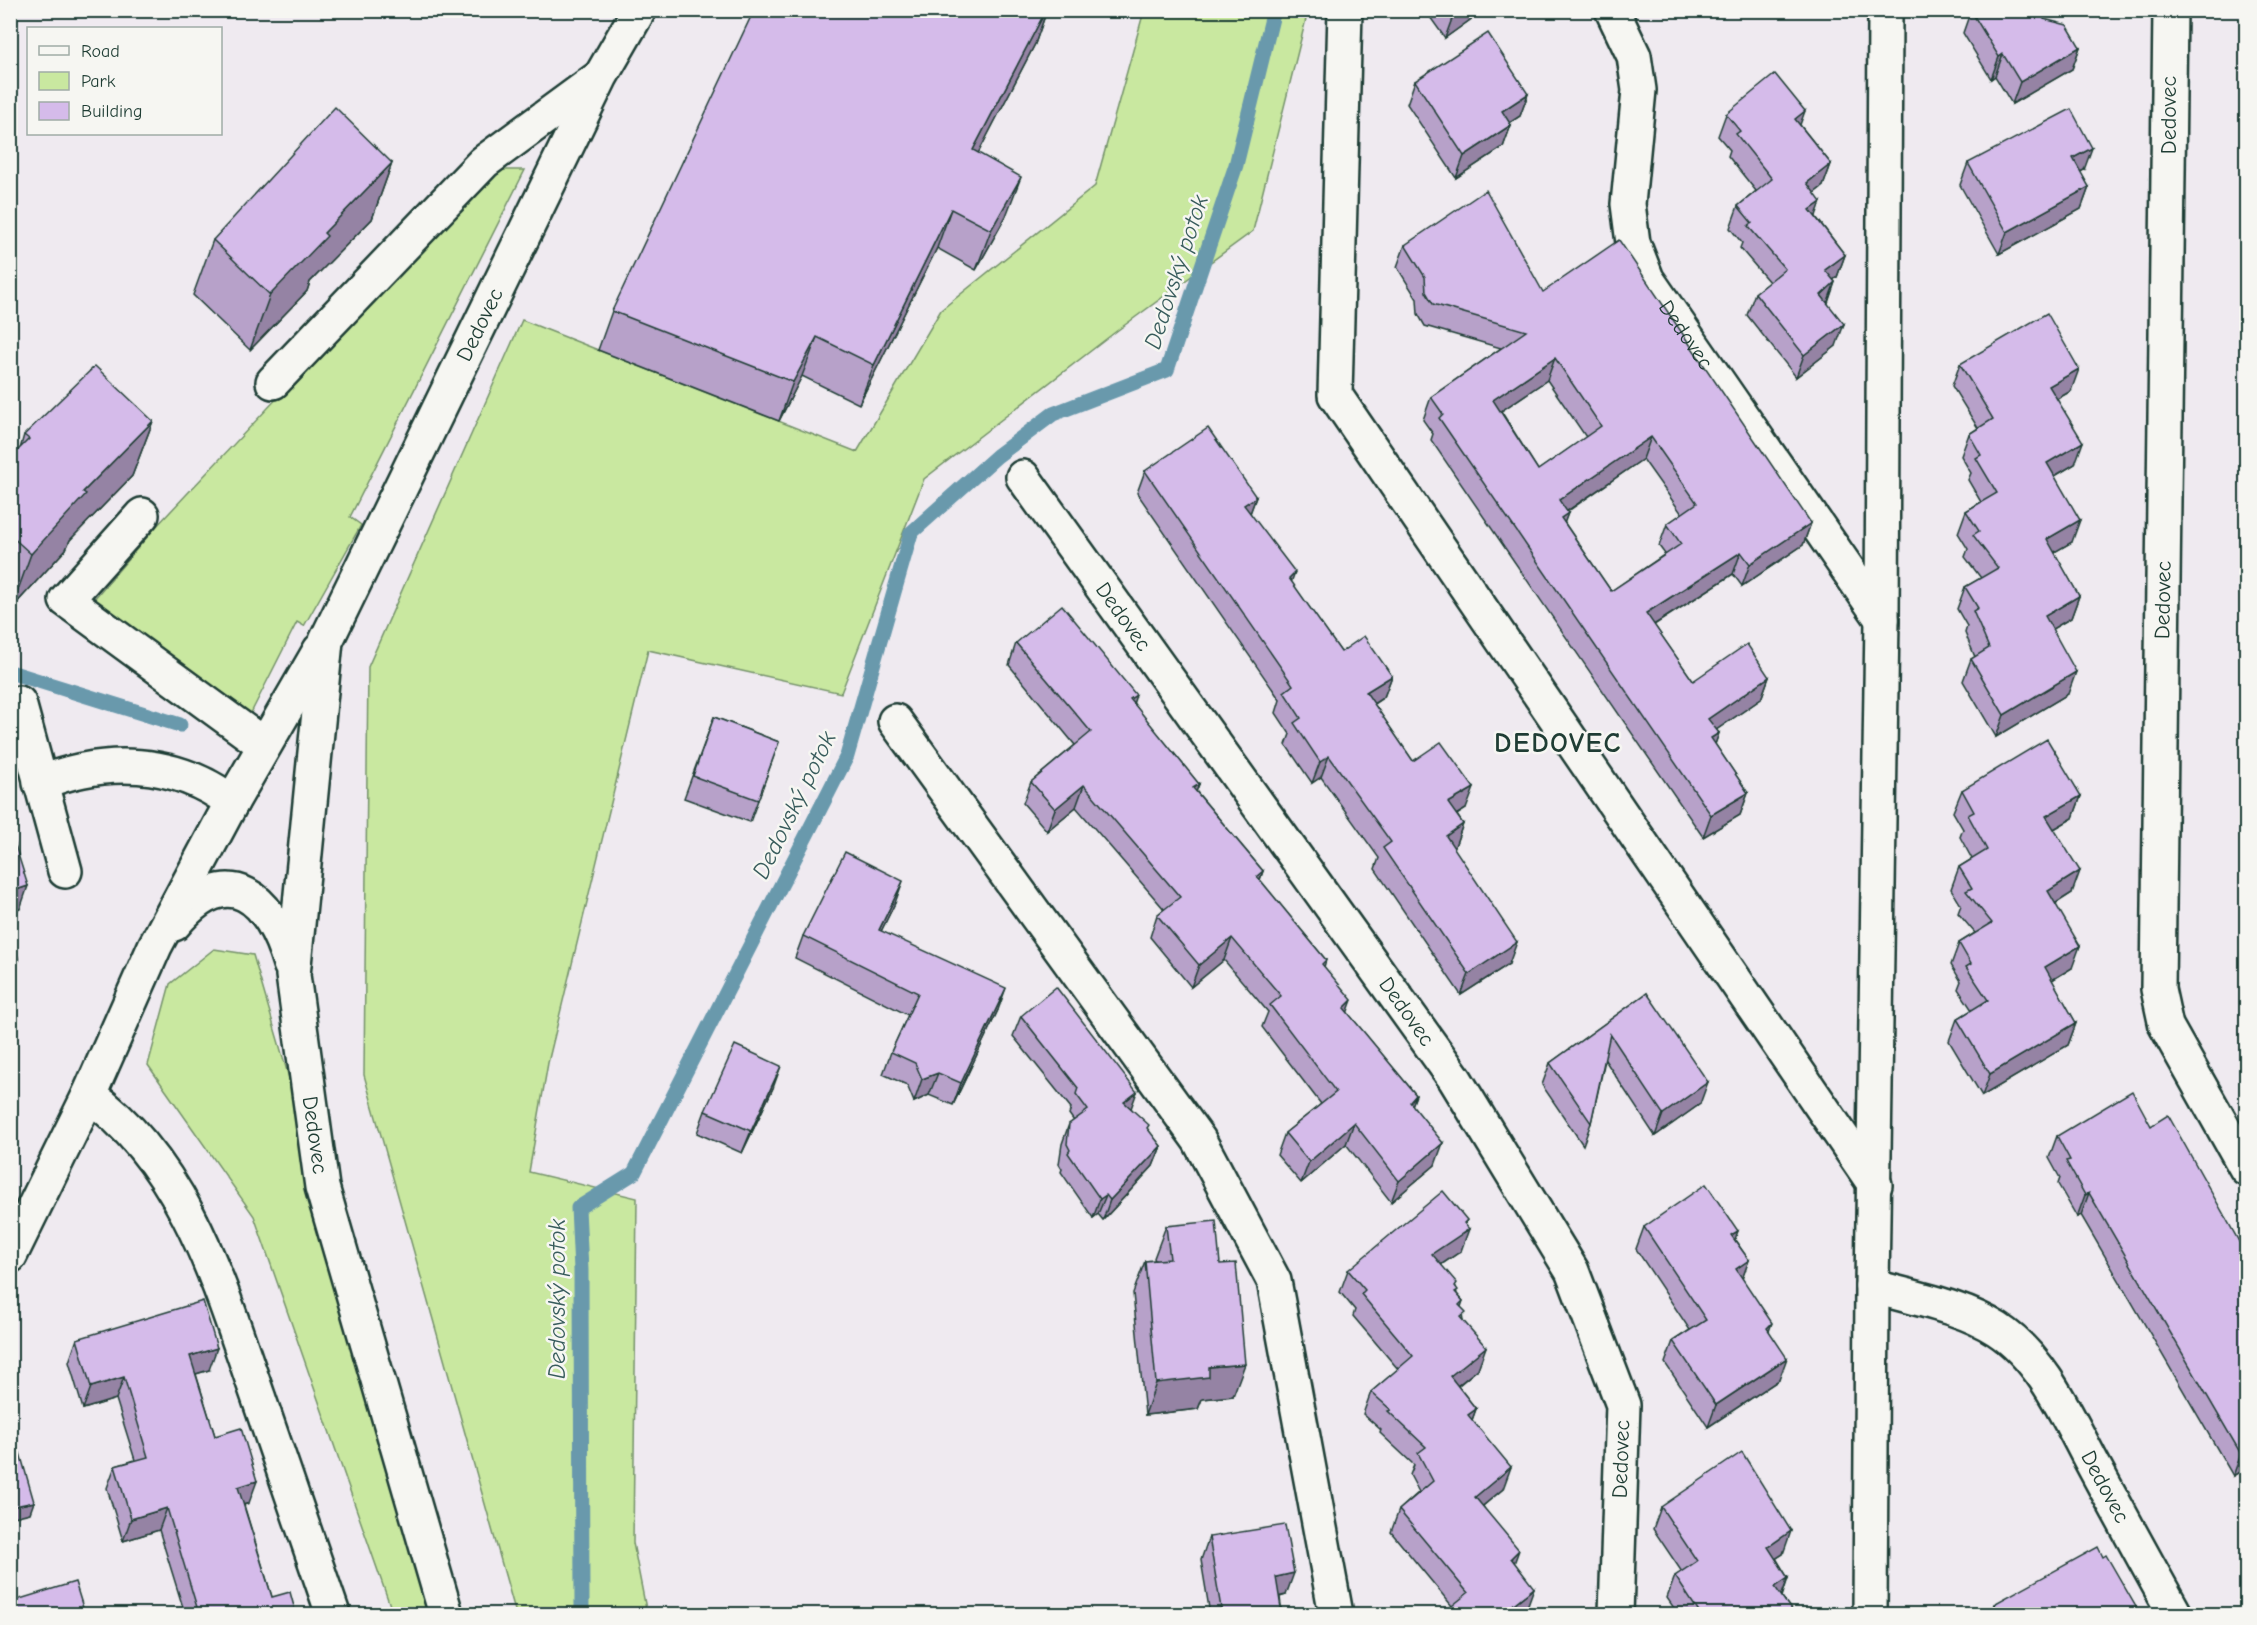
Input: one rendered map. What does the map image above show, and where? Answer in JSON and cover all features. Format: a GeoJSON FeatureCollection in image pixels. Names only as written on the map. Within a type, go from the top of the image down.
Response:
{"type":"FeatureCollection","features":[{"type":"Feature","properties":{"kind":"street","name":"Dedovec"},"geometry":{"type":"LineString","coordinates":[[10,1256],[89,1095],[155,946],[231,802],[326,641],[601,76],[639,10]]}},
{"type":"Feature","properties":{"kind":"street"},"geometry":{"type":"LineString","coordinates":[[1345,10],[1335,395],[1875,1185]]}},
{"type":"Feature","properties":{"kind":"street","name":"Dedovec"},"geometry":{"type":"LineString","coordinates":[[1612,10],[1634,56],[1639,90],[1628,204],[1633,243],[1647,279],[1882,619]]}},
{"type":"Feature","properties":{"kind":"street"},"geometry":{"type":"LineString","coordinates":[[1870,1614],[1872,1286],[1882,619],[1885,10]]}},
{"type":"Feature","properties":{"kind":"street","name":"Dedovec"},"geometry":{"type":"LineString","coordinates":[[2169,10],[2158,989],[2166,1026],[2247,1168]]}},
{"type":"Feature","properties":{"kind":"street"},"geometry":{"type":"LineString","coordinates":[[273,382],[484,162],[601,76]]}},
{"type":"Feature","properties":{"kind":"street","name":"Dedovec"},"geometry":{"type":"LineString","coordinates":[[1023,477],[1455,1078],[1572,1271],[1623,1405],[1616,1614]]}},
{"type":"Feature","properties":{"kind":"street"},"geometry":{"type":"LineString","coordinates":[[142,515],[66,600],[264,745]]}},
{"type":"Feature","properties":{"kind":"street","name":"Dedovec"},"geometry":{"type":"LineString","coordinates":[[326,641],[293,975],[322,1187],[447,1614]]}},
{"type":"Feature","properties":{"kind":"street"},"geometry":{"type":"LineString","coordinates":[[19,704],[65,871]]}},
{"type":"Feature","properties":{"kind":"street"},"geometry":{"type":"LineString","coordinates":[[895,721],[1199,1140],[1274,1281],[1336,1614]]}},
{"type":"Feature","properties":{"kind":"street"},"geometry":{"type":"LineString","coordinates":[[40,783],[62,775],[135,766],[170,770],[192,777],[231,802]]}},
{"type":"Feature","properties":{"kind":"street"},"geometry":{"type":"LineString","coordinates":[[155,946],[183,913],[200,898],[216,892],[233,890],[247,895],[270,914],[285,947],[293,975]]}},
{"type":"Feature","properties":{"kind":"street"},"geometry":{"type":"LineString","coordinates":[[89,1095],[110,1110],[145,1150],[194,1225],[220,1289],[333,1614]]}},
{"type":"Feature","properties":{"kind":"street","name":"Dedovec"},"geometry":{"type":"LineString","coordinates":[[1872,1286],[1956,1311],[1995,1328],[2019,1346],[2037,1366],[2175,1614]]}},
{"type":"Feature","properties":{"kind":"green space"},"geometry":{"type":"Polygon","coordinates":[[[1144,11],[1308,11],[1253,231],[1118,330],[924,479],[841,693],[648,650],[548,1063],[529,1172],[637,1198],[633,1543],[647,1614],[516,1614],[364,1075],[368,667],[522,320],[857,452],[941,310],[1095,186],[1144,11]]]}},
{"type":"Feature","properties":{"kind":"green space"},"geometry":{"type":"Polygon","coordinates":[[[492,170],[525,170],[350,517],[361,525],[304,626],[297,622],[251,713],[93,600],[154,529],[492,170]]]}},
{"type":"Feature","properties":{"kind":"green space"},"geometry":{"type":"Polygon","coordinates":[[[214,949],[253,955],[446,1614],[393,1614],[254,1216],[148,1065],[170,984],[214,949]]]}},
{"type":"Feature","properties":{"kind":"building"},"geometry":{"type":"Polygon","coordinates":[[[754,10],[814,10],[827,16],[830,10],[1046,10],[973,150],[1021,177],[991,230],[951,209],[874,365],[817,337],[793,382],[612,311],[754,10]]]}},
{"type":"Feature","properties":{"kind":"building"},"geometry":{"type":"Polygon","coordinates":[[[1449,10],[1461,10],[1453,16],[1449,10]]]}},
{"type":"Feature","properties":{"kind":"building"},"geometry":{"type":"Polygon","coordinates":[[[2039,10],[2044,19],[2067,25],[2080,47],[2020,82],[2003,54],[1999,57],[1971,11],[2039,10]]]}},
{"type":"Feature","properties":{"kind":"building"},"geometry":{"type":"Polygon","coordinates":[[[1488,33],[1528,94],[1502,111],[1511,125],[1464,156],[1415,81],[1488,33]]]}},
{"type":"Feature","properties":{"kind":"building"},"geometry":{"type":"Polygon","coordinates":[[[1775,74],[1805,111],[1795,119],[1831,164],[1807,183],[1821,202],[1810,210],[1845,255],[1825,270],[1835,282],[1821,295],[1844,324],[1804,355],[1755,293],[1785,269],[1748,226],[1752,223],[1738,206],[1772,179],[1736,134],[1740,131],[1726,114],[1775,74]]]}},
{"type":"Feature","properties":{"kind":"building"},"geometry":{"type":"Polygon","coordinates":[[[335,107],[392,163],[324,233],[327,236],[270,295],[213,240],[335,107]]]}},
{"type":"Feature","properties":{"kind":"building"},"geometry":{"type":"Polygon","coordinates":[[[2071,109],[2092,148],[2073,158],[2089,187],[2007,232],[1968,163],[2071,109]]]}},
{"type":"Feature","properties":{"kind":"building"},"geometry":{"type":"Polygon","coordinates":[[[1486,190],[1543,292],[1619,240],[1811,523],[1750,564],[1741,552],[1646,613],[1693,681],[1747,644],[1769,677],[1708,719],[1719,733],[1711,738],[1748,793],[1711,815],[1439,418],[1443,414],[1431,397],[1526,331],[1433,304],[1426,292],[1425,277],[1405,245],[1486,190]],[[1555,358],[1493,400],[1538,470],[1601,426],[1555,358]],[[1651,437],[1559,500],[1568,513],[1561,518],[1611,591],[1681,544],[1667,524],[1697,503],[1651,437]]]}},
{"type":"Feature","properties":{"kind":"building"},"geometry":{"type":"Polygon","coordinates":[[[2047,313],[2079,369],[2049,386],[2083,442],[2047,463],[2080,520],[2047,539],[2079,596],[2045,616],[2076,672],[2004,715],[1971,659],[1989,648],[1973,611],[1978,608],[1965,587],[1998,568],[1973,535],[1979,531],[1966,511],[1997,493],[1976,458],[1981,455],[1969,434],[1993,419],[1960,364],[2047,313]]]}},
{"type":"Feature","properties":{"kind":"building"},"geometry":{"type":"Polygon","coordinates":[[[95,366],[153,421],[83,492],[86,494],[31,554],[10,535],[10,458],[29,439],[24,435],[95,366]]]}},
{"type":"Feature","properties":{"kind":"building"},"geometry":{"type":"Polygon","coordinates":[[[1208,428],[1256,497],[1244,505],[1295,572],[1289,578],[1341,652],[1364,636],[1392,676],[1366,692],[1413,761],[1441,742],[1474,788],[1448,803],[1463,824],[1446,836],[1517,942],[1469,974],[1383,848],[1391,842],[1329,756],[1320,762],[1294,723],[1301,718],[1284,692],[1293,685],[1145,471],[1208,428]]]}},
{"type":"Feature","properties":{"kind":"building"},"geometry":{"type":"Polygon","coordinates":[[[1062,605],[1136,695],[1130,699],[1199,784],[1193,788],[1263,871],[1257,876],[1326,960],[1322,964],[1352,1000],[1344,1008],[1416,1095],[1410,1102],[1443,1143],[1399,1181],[1354,1123],[1309,1162],[1285,1133],[1336,1092],[1270,1005],[1281,996],[1232,938],[1199,965],[1157,915],[1180,897],[1084,785],[1055,809],[1031,782],[1091,732],[1016,643],[1062,605]]]}},
{"type":"Feature","properties":{"kind":"building"},"geometry":{"type":"Polygon","coordinates":[[[714,717],[779,742],[758,800],[693,776],[714,717]]]}},
{"type":"Feature","properties":{"kind":"building"},"geometry":{"type":"Polygon","coordinates":[[[2047,739],[2081,796],[2046,816],[2080,871],[2048,891],[2080,946],[2045,967],[2076,1023],[1990,1074],[1957,1019],[1988,1000],[1966,967],[1971,964],[1959,943],[1992,923],[1966,891],[1972,888],[1959,867],[1987,850],[1968,815],[1974,812],[1962,790],[2047,739]]]}},
{"type":"Feature","properties":{"kind":"building"},"geometry":{"type":"Polygon","coordinates":[[[10,829],[28,886],[10,892],[10,829]]]}},
{"type":"Feature","properties":{"kind":"building"},"geometry":{"type":"Polygon","coordinates":[[[845,852],[903,881],[879,930],[1006,988],[961,1083],[938,1073],[922,1079],[915,1063],[891,1052],[918,993],[803,936],[845,852]]]}},
{"type":"Feature","properties":{"kind":"building"},"geometry":{"type":"Polygon","coordinates":[[[10,933],[19,960],[10,963],[10,933]]]}},
{"type":"Feature","properties":{"kind":"building"},"geometry":{"type":"Polygon","coordinates":[[[1056,987],[1137,1092],[1124,1102],[1149,1125],[1147,1128],[1161,1146],[1110,1200],[1106,1195],[1100,1199],[1068,1153],[1070,1150],[1067,1144],[1069,1124],[1088,1110],[1076,1094],[1078,1088],[1021,1016],[1056,987]]]}},
{"type":"Feature","properties":{"kind":"building"},"geometry":{"type":"Polygon","coordinates":[[[1647,993],[1708,1082],[1663,1114],[1610,1034],[1591,1123],[1550,1063],[1647,993]]]}},
{"type":"Feature","properties":{"kind":"building"},"geometry":{"type":"Polygon","coordinates":[[[735,1045],[781,1066],[751,1131],[705,1111],[735,1045]]]}},
{"type":"Feature","properties":{"kind":"building"},"geometry":{"type":"Polygon","coordinates":[[[2132,1091],[2151,1126],[2168,1115],[2247,1256],[2247,1451],[2241,1454],[2089,1193],[2085,1195],[2066,1161],[2070,1160],[2057,1136],[2132,1091]]]}},
{"type":"Feature","properties":{"kind":"building"},"geometry":{"type":"Polygon","coordinates":[[[1706,1184],[1738,1231],[1731,1235],[1749,1260],[1736,1269],[1772,1323],[1767,1328],[1787,1358],[1716,1405],[1673,1341],[1706,1320],[1644,1227],[1706,1184]]]}},
{"type":"Feature","properties":{"kind":"building"},"geometry":{"type":"Polygon","coordinates":[[[1443,1191],[1467,1220],[1464,1223],[1469,1229],[1432,1254],[1457,1283],[1455,1286],[1458,1290],[1455,1292],[1463,1301],[1459,1305],[1466,1312],[1460,1317],[1486,1347],[1450,1376],[1476,1409],[1468,1415],[1511,1467],[1475,1497],[1519,1550],[1511,1558],[1534,1588],[1501,1614],[1442,1614],[1468,1593],[1399,1510],[1433,1481],[1418,1453],[1426,1447],[1371,1392],[1413,1356],[1361,1294],[1365,1290],[1348,1270],[1443,1191]]]}},
{"type":"Feature","properties":{"kind":"building"},"geometry":{"type":"Polygon","coordinates":[[[1216,1221],[1220,1264],[1236,1263],[1245,1364],[1209,1367],[1209,1377],[1156,1383],[1145,1261],[1170,1259],[1166,1226],[1216,1221]]]}},
{"type":"Feature","properties":{"kind":"building"},"geometry":{"type":"Polygon","coordinates":[[[203,1301],[217,1348],[190,1356],[215,1436],[241,1428],[257,1481],[238,1487],[272,1597],[290,1592],[296,1614],[199,1614],[167,1508],[131,1519],[115,1466],[148,1457],[124,1377],[91,1387],[77,1339],[203,1301]]]}},
{"type":"Feature","properties":{"kind":"building"},"geometry":{"type":"Polygon","coordinates":[[[1742,1452],[1791,1531],[1768,1547],[1788,1578],[1775,1587],[1794,1614],[1700,1614],[1675,1576],[1697,1561],[1661,1507],[1742,1452]]]}},
{"type":"Feature","properties":{"kind":"building"},"geometry":{"type":"Polygon","coordinates":[[[20,1453],[34,1502],[10,1507],[10,1456],[20,1453]]]}},
{"type":"Feature","properties":{"kind":"building"},"geometry":{"type":"Polygon","coordinates":[[[1285,1525],[1294,1573],[1276,1577],[1282,1614],[1222,1614],[1209,1537],[1285,1525]]]}},
{"type":"Feature","properties":{"kind":"building"},"geometry":{"type":"Polygon","coordinates":[[[2098,1547],[2103,1557],[2106,1555],[2140,1614],[2000,1614],[1994,1604],[2098,1547]]]}},
{"type":"Feature","properties":{"kind":"building"},"geometry":{"type":"Polygon","coordinates":[[[75,1582],[85,1614],[10,1614],[10,1602],[75,1582]]]}},
{"type":"Feature","properties":{"kind":"waterway","name":"Dedovský potok"},"geometry":{"type":"LineString","coordinates":[[582,1614],[581,1270],[578,1208],[634,1173],[847,756],[911,533],[997,456],[1053,414],[1167,370],[1236,165],[1274,10]]}},
{"type":"Feature","properties":{"kind":"waterway"},"geometry":{"type":"LineString","coordinates":[[10,672],[180,725]]}},
{"type":"Feature","properties":{"kind":"district","name":"DEDOVEC"},"geometry":{"type":"Point","coordinates":[1558,743]}}]}
